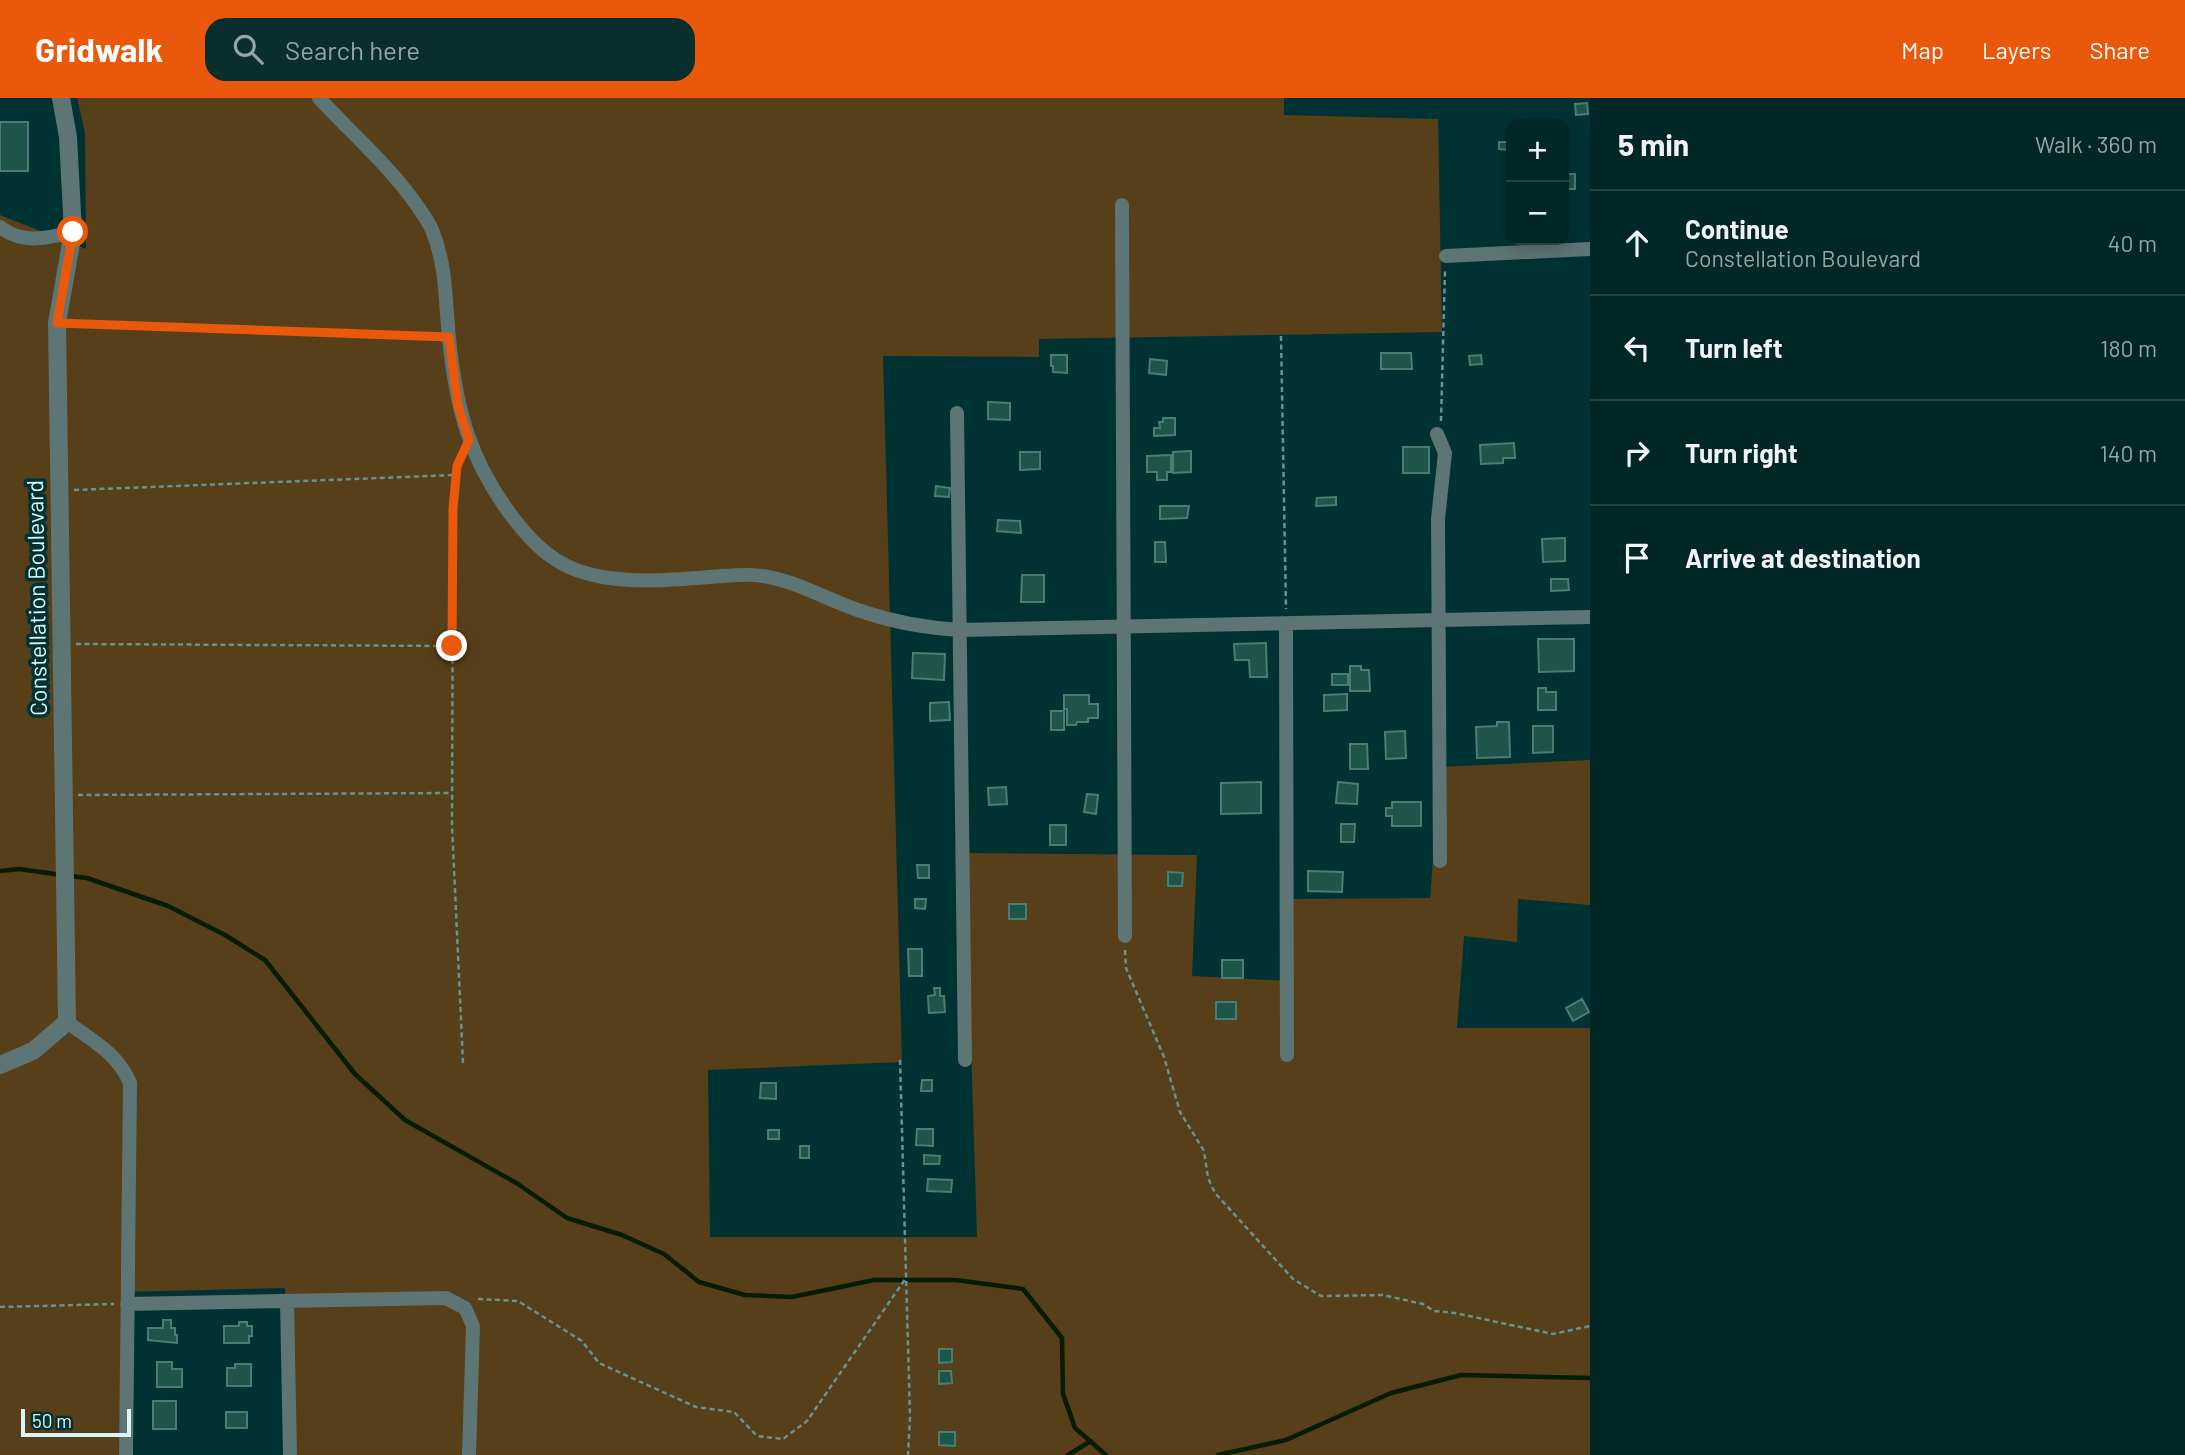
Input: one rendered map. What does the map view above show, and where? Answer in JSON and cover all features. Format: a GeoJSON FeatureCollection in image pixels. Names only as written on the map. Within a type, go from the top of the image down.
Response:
{"type":"FeatureCollection","features":[{"type":"Feature","properties":{"kind":"street","name":"Constellation Boulevard"},"geometry":{"type":"LineString","coordinates":[[61,98],[68,137],[73,232],[57,323],[67,1022]]}},
{"type":"Feature","properties":{"kind":"street"},"geometry":{"type":"LineString","coordinates":[[319,98],[373,152],[407,192],[431,227],[441,257],[447,292],[449,337],[458,406],[469,440],[502,504],[540,549],[562,565],[590,575],[657,580],[763,576],[786,582],[866,613],[918,626],[960,630],[1590,617]]}},
{"type":"Feature","properties":{"kind":"street"},"geometry":{"type":"LineString","coordinates":[[1122,205],[1125,936]]}},
{"type":"Feature","properties":{"kind":"street"},"geometry":{"type":"LineString","coordinates":[[0,227],[9,234],[34,240],[73,232]]}},
{"type":"Feature","properties":{"kind":"street"},"geometry":{"type":"LineString","coordinates":[[1446,256],[1590,249]]}},
{"type":"Feature","properties":{"kind":"street"},"geometry":{"type":"LineString","coordinates":[[957,413],[965,1060]]}},
{"type":"Feature","properties":{"kind":"street"},"geometry":{"type":"LineString","coordinates":[[1437,434],[1445,453],[1438,519],[1440,861]]}},
{"type":"Feature","properties":{"kind":"street"},"geometry":{"type":"LineString","coordinates":[[1286,624],[1287,1055]]}},
{"type":"Feature","properties":{"kind":"street"},"geometry":{"type":"LineString","coordinates":[[1,1063],[33,1051],[67,1022],[123,1066],[130,1083],[126,1455]]}},
{"type":"Feature","properties":{"kind":"street"},"geometry":{"type":"LineString","coordinates":[[127,1304],[446,1298],[465,1308],[473,1326],[470,1455]]}},
{"type":"Feature","properties":{"kind":"street"},"geometry":{"type":"LineString","coordinates":[[287,1302],[290,1455]]}},
{"type":"Feature","properties":{"kind":"path"},"geometry":{"type":"LineString","coordinates":[[1437,434],[1443,414],[1446,256]]}},
{"type":"Feature","properties":{"kind":"path"},"geometry":{"type":"LineString","coordinates":[[57,323],[449,337]]}},
{"type":"Feature","properties":{"kind":"path"},"geometry":{"type":"LineString","coordinates":[[1282,336],[1286,624]]}},
{"type":"Feature","properties":{"kind":"path"},"geometry":{"type":"LineString","coordinates":[[463,1063],[452,793],[453,509],[457,466],[469,440]]}},
{"type":"Feature","properties":{"kind":"path"},"geometry":{"type":"LineString","coordinates":[[60,490],[456,475]]}},
{"type":"Feature","properties":{"kind":"path"},"geometry":{"type":"LineString","coordinates":[[62,643],[452,646]]}},
{"type":"Feature","properties":{"kind":"path"},"geometry":{"type":"LineString","coordinates":[[64,796],[452,793]]}},
{"type":"Feature","properties":{"kind":"path"},"geometry":{"type":"LineString","coordinates":[[1125,936],[1126,968],[1164,1057],[1180,1112],[1204,1151],[1208,1178],[1215,1193],[1293,1279],[1321,1296],[1383,1295],[1423,1304],[1434,1311],[1470,1316],[1534,1331],[1553,1334],[1590,1326]]}},
{"type":"Feature","properties":{"kind":"path"},"geometry":{"type":"LineString","coordinates":[[900,1060],[910,1417],[908,1455]]}},
{"type":"Feature","properties":{"kind":"path"},"geometry":{"type":"LineString","coordinates":[[446,1298],[518,1301],[582,1341],[599,1363],[696,1407],[734,1412],[757,1436],[783,1439],[807,1422],[906,1278]]}},
{"type":"Feature","properties":{"kind":"path"},"geometry":{"type":"LineString","coordinates":[[0,1307],[127,1304]]}},
{"type":"Feature","properties":{"kind":"shaded area"},"geometry":{"type":"Polygon","coordinates":[[[77,98],[1284,98],[1284,115],[1438,119],[1442,332],[1039,339],[1039,357],[883,356],[902,1062],[708,1070],[710,1237],[977,1237],[965,853],[1197,855],[1192,976],[1288,981],[1293,899],[1430,898],[1440,767],[1590,760],[1590,905],[1518,899],[1517,942],[1464,936],[1457,1028],[1590,1028],[1590,1455],[289,1455],[285,1288],[122,1292],[119,1455],[0,1455],[0,215],[86,249],[85,133],[77,98]]]}},
{"type":"Feature","properties":{"kind":"building"},"geometry":{"type":"Polygon","coordinates":[[[1587,103],[1588,114],[1576,115],[1575,104],[1587,103]]]}},
{"type":"Feature","properties":{"kind":"building"},"geometry":{"type":"Polygon","coordinates":[[[0,122],[28,122],[28,171],[0,171],[0,122]]]}},
{"type":"Feature","properties":{"kind":"building"},"geometry":{"type":"Polygon","coordinates":[[[1499,142],[1506,142],[1506,150],[1499,149],[1499,142]]]}},
{"type":"Feature","properties":{"kind":"building"},"geometry":{"type":"Polygon","coordinates":[[[1569,174],[1575,174],[1575,189],[1569,189],[1569,174]]]}},
{"type":"Feature","properties":{"kind":"building"},"geometry":{"type":"Polygon","coordinates":[[[1381,353],[1411,353],[1412,369],[1381,369],[1381,353]]]}},
{"type":"Feature","properties":{"kind":"building"},"geometry":{"type":"Polygon","coordinates":[[[1051,355],[1067,355],[1067,373],[1053,372],[1051,355]]]}},
{"type":"Feature","properties":{"kind":"building"},"geometry":{"type":"Polygon","coordinates":[[[1481,355],[1482,364],[1470,365],[1469,356],[1481,355]]]}},
{"type":"Feature","properties":{"kind":"building"},"geometry":{"type":"Polygon","coordinates":[[[1150,359],[1167,361],[1166,375],[1149,373],[1150,359]]]}},
{"type":"Feature","properties":{"kind":"building"},"geometry":{"type":"Polygon","coordinates":[[[988,402],[1010,403],[1010,420],[988,419],[988,402]]]}},
{"type":"Feature","properties":{"kind":"building"},"geometry":{"type":"Polygon","coordinates":[[[1163,418],[1175,418],[1175,435],[1154,436],[1154,428],[1160,428],[1159,422],[1163,422],[1163,418]]]}},
{"type":"Feature","properties":{"kind":"building"},"geometry":{"type":"Polygon","coordinates":[[[1514,443],[1515,458],[1503,458],[1503,463],[1481,464],[1480,445],[1514,443]]]}},
{"type":"Feature","properties":{"kind":"building"},"geometry":{"type":"Polygon","coordinates":[[[1403,447],[1429,447],[1429,473],[1403,473],[1403,447]]]}},
{"type":"Feature","properties":{"kind":"building"},"geometry":{"type":"Polygon","coordinates":[[[1191,451],[1191,472],[1173,473],[1173,452],[1191,451]]]}},
{"type":"Feature","properties":{"kind":"building"},"geometry":{"type":"Polygon","coordinates":[[[1020,452],[1040,452],[1040,469],[1020,470],[1020,452]]]}},
{"type":"Feature","properties":{"kind":"building"},"geometry":{"type":"Polygon","coordinates":[[[1171,455],[1171,472],[1167,472],[1167,480],[1157,480],[1157,472],[1147,472],[1147,456],[1171,455]]]}},
{"type":"Feature","properties":{"kind":"building"},"geometry":{"type":"Polygon","coordinates":[[[936,486],[950,488],[949,497],[935,496],[936,486]]]}},
{"type":"Feature","properties":{"kind":"building"},"geometry":{"type":"Polygon","coordinates":[[[1336,497],[1336,505],[1316,506],[1317,498],[1336,497]]]}},
{"type":"Feature","properties":{"kind":"building"},"geometry":{"type":"Polygon","coordinates":[[[1160,506],[1189,506],[1187,518],[1160,519],[1160,506]]]}},
{"type":"Feature","properties":{"kind":"building"},"geometry":{"type":"Polygon","coordinates":[[[998,520],[1020,521],[1021,533],[997,531],[998,520]]]}},
{"type":"Feature","properties":{"kind":"building"},"geometry":{"type":"Polygon","coordinates":[[[1565,538],[1565,561],[1543,562],[1542,539],[1565,538]]]}},
{"type":"Feature","properties":{"kind":"building"},"geometry":{"type":"Polygon","coordinates":[[[1155,542],[1165,542],[1166,562],[1155,562],[1155,542]]]}},
{"type":"Feature","properties":{"kind":"building"},"geometry":{"type":"Polygon","coordinates":[[[1022,575],[1044,575],[1044,602],[1021,602],[1022,575]]]}},
{"type":"Feature","properties":{"kind":"building"},"geometry":{"type":"Polygon","coordinates":[[[1551,579],[1568,579],[1569,590],[1551,591],[1551,579]]]}},
{"type":"Feature","properties":{"kind":"building"},"geometry":{"type":"Polygon","coordinates":[[[1538,639],[1574,639],[1574,671],[1539,672],[1538,639]]]}},
{"type":"Feature","properties":{"kind":"building"},"geometry":{"type":"Polygon","coordinates":[[[1266,643],[1267,677],[1250,677],[1249,660],[1235,660],[1234,644],[1266,643]]]}},
{"type":"Feature","properties":{"kind":"building"},"geometry":{"type":"Polygon","coordinates":[[[913,653],[945,654],[944,680],[912,678],[913,653]]]}},
{"type":"Feature","properties":{"kind":"building"},"geometry":{"type":"Polygon","coordinates":[[[1350,666],[1361,666],[1361,670],[1369,670],[1370,691],[1350,691],[1350,666]]]}},
{"type":"Feature","properties":{"kind":"building"},"geometry":{"type":"Polygon","coordinates":[[[1332,674],[1348,674],[1348,685],[1332,685],[1332,674]]]}},
{"type":"Feature","properties":{"kind":"building"},"geometry":{"type":"Polygon","coordinates":[[[1538,688],[1546,688],[1546,692],[1556,692],[1556,710],[1538,710],[1538,688]]]}},
{"type":"Feature","properties":{"kind":"building"},"geometry":{"type":"Polygon","coordinates":[[[1347,694],[1347,710],[1324,711],[1324,695],[1347,694]]]}},
{"type":"Feature","properties":{"kind":"building"},"geometry":{"type":"Polygon","coordinates":[[[1064,695],[1089,695],[1089,704],[1098,704],[1098,718],[1088,718],[1088,722],[1067,725],[1064,695]]]}},
{"type":"Feature","properties":{"kind":"building"},"geometry":{"type":"Polygon","coordinates":[[[949,702],[950,720],[930,721],[930,703],[949,702]]]}},
{"type":"Feature","properties":{"kind":"building"},"geometry":{"type":"Polygon","coordinates":[[[1051,711],[1064,711],[1064,730],[1051,730],[1051,711]]]}},
{"type":"Feature","properties":{"kind":"building"},"geometry":{"type":"Polygon","coordinates":[[[1497,722],[1509,722],[1510,757],[1477,758],[1476,727],[1497,726],[1497,722]]]}},
{"type":"Feature","properties":{"kind":"building"},"geometry":{"type":"Polygon","coordinates":[[[1533,726],[1553,726],[1553,752],[1533,753],[1533,726]]]}},
{"type":"Feature","properties":{"kind":"building"},"geometry":{"type":"Polygon","coordinates":[[[1405,731],[1406,758],[1386,759],[1385,732],[1405,731]]]}},
{"type":"Feature","properties":{"kind":"building"},"geometry":{"type":"Polygon","coordinates":[[[1350,744],[1367,744],[1368,769],[1350,769],[1350,744]]]}},
{"type":"Feature","properties":{"kind":"building"},"geometry":{"type":"Polygon","coordinates":[[[1261,782],[1261,813],[1221,814],[1221,783],[1261,782]]]}},
{"type":"Feature","properties":{"kind":"building"},"geometry":{"type":"Polygon","coordinates":[[[1338,782],[1358,784],[1357,804],[1336,803],[1338,782]]]}},
{"type":"Feature","properties":{"kind":"building"},"geometry":{"type":"Polygon","coordinates":[[[1006,787],[1007,804],[989,805],[988,788],[1006,787]]]}},
{"type":"Feature","properties":{"kind":"building"},"geometry":{"type":"Polygon","coordinates":[[[1087,794],[1098,795],[1096,814],[1084,812],[1087,794]]]}},
{"type":"Feature","properties":{"kind":"building"},"geometry":{"type":"Polygon","coordinates":[[[1392,802],[1421,802],[1421,826],[1392,826],[1392,816],[1386,816],[1386,808],[1392,808],[1392,802]]]}},
{"type":"Feature","properties":{"kind":"building"},"geometry":{"type":"Polygon","coordinates":[[[1341,824],[1355,824],[1354,842],[1341,842],[1341,824]]]}},
{"type":"Feature","properties":{"kind":"building"},"geometry":{"type":"Polygon","coordinates":[[[1050,825],[1066,825],[1066,845],[1050,845],[1050,825]]]}},
{"type":"Feature","properties":{"kind":"building"},"geometry":{"type":"Polygon","coordinates":[[[917,865],[929,865],[929,878],[918,878],[917,865]]]}},
{"type":"Feature","properties":{"kind":"building"},"geometry":{"type":"Polygon","coordinates":[[[1308,871],[1343,872],[1342,892],[1308,891],[1308,871]]]}},
{"type":"Feature","properties":{"kind":"building"},"geometry":{"type":"Polygon","coordinates":[[[1168,872],[1183,873],[1182,886],[1168,886],[1168,872]]]}},
{"type":"Feature","properties":{"kind":"building"},"geometry":{"type":"Polygon","coordinates":[[[915,899],[926,899],[925,909],[915,908],[915,899]]]}},
{"type":"Feature","properties":{"kind":"building"},"geometry":{"type":"Polygon","coordinates":[[[1009,904],[1026,904],[1026,919],[1009,919],[1009,904]]]}},
{"type":"Feature","properties":{"kind":"building"},"geometry":{"type":"Polygon","coordinates":[[[908,949],[922,949],[922,976],[909,976],[908,949]]]}},
{"type":"Feature","properties":{"kind":"building"},"geometry":{"type":"Polygon","coordinates":[[[1222,960],[1243,960],[1243,978],[1222,978],[1222,960]]]}},
{"type":"Feature","properties":{"kind":"building"},"geometry":{"type":"Polygon","coordinates":[[[934,988],[940,988],[940,996],[944,996],[945,1012],[929,1013],[928,996],[935,995],[934,988]]]}},
{"type":"Feature","properties":{"kind":"building"},"geometry":{"type":"Polygon","coordinates":[[[1582,999],[1589,1012],[1573,1021],[1566,1008],[1582,999]]]}},
{"type":"Feature","properties":{"kind":"building"},"geometry":{"type":"Polygon","coordinates":[[[1216,1002],[1236,1002],[1236,1019],[1216,1019],[1216,1002]]]}},
{"type":"Feature","properties":{"kind":"building"},"geometry":{"type":"Polygon","coordinates":[[[922,1080],[932,1080],[932,1091],[921,1091],[922,1080]]]}},
{"type":"Feature","properties":{"kind":"building"},"geometry":{"type":"Polygon","coordinates":[[[761,1083],[776,1083],[776,1099],[760,1098],[761,1083]]]}},
{"type":"Feature","properties":{"kind":"building"},"geometry":{"type":"Polygon","coordinates":[[[917,1129],[933,1129],[933,1146],[916,1145],[917,1129]]]}},
{"type":"Feature","properties":{"kind":"building"},"geometry":{"type":"Polygon","coordinates":[[[768,1130],[779,1130],[779,1139],[768,1139],[768,1130]]]}},
{"type":"Feature","properties":{"kind":"building"},"geometry":{"type":"Polygon","coordinates":[[[800,1146],[809,1146],[809,1158],[800,1158],[800,1146]]]}},
{"type":"Feature","properties":{"kind":"building"},"geometry":{"type":"Polygon","coordinates":[[[924,1155],[940,1156],[939,1164],[924,1164],[924,1155]]]}},
{"type":"Feature","properties":{"kind":"building"},"geometry":{"type":"Polygon","coordinates":[[[928,1179],[952,1180],[951,1192],[927,1191],[928,1179]]]}},
{"type":"Feature","properties":{"kind":"building"},"geometry":{"type":"Polygon","coordinates":[[[163,1320],[171,1320],[177,1343],[148,1340],[148,1328],[163,1328],[163,1320]]]}},
{"type":"Feature","properties":{"kind":"building"},"geometry":{"type":"Polygon","coordinates":[[[239,1322],[247,1322],[247,1326],[252,1326],[249,1343],[224,1343],[224,1326],[239,1326],[239,1322]]]}},
{"type":"Feature","properties":{"kind":"building"},"geometry":{"type":"Polygon","coordinates":[[[939,1349],[952,1349],[952,1362],[939,1363],[939,1349]]]}},
{"type":"Feature","properties":{"kind":"building"},"geometry":{"type":"Polygon","coordinates":[[[157,1362],[172,1362],[172,1369],[182,1369],[182,1387],[157,1387],[157,1362]]]}},
{"type":"Feature","properties":{"kind":"building"},"geometry":{"type":"Polygon","coordinates":[[[235,1364],[251,1364],[251,1386],[227,1386],[227,1368],[235,1368],[235,1364]]]}},
{"type":"Feature","properties":{"kind":"building"},"geometry":{"type":"Polygon","coordinates":[[[939,1371],[951,1371],[952,1383],[939,1384],[939,1371]]]}},
{"type":"Feature","properties":{"kind":"building"},"geometry":{"type":"Polygon","coordinates":[[[153,1401],[176,1401],[176,1429],[153,1429],[153,1401]]]}},
{"type":"Feature","properties":{"kind":"building"},"geometry":{"type":"Polygon","coordinates":[[[226,1412],[247,1412],[247,1428],[226,1428],[226,1412]]]}},
{"type":"Feature","properties":{"kind":"building"},"geometry":{"type":"Polygon","coordinates":[[[939,1432],[955,1432],[955,1446],[939,1445],[939,1432]]]}},
{"type":"Feature","properties":{"kind":"waterway"},"geometry":{"type":"LineString","coordinates":[[0,871],[19,869],[62,875]]}},
{"type":"Feature","properties":{"kind":"waterway"},"geometry":{"type":"LineString","coordinates":[[70,876],[87,878],[168,906],[225,935],[265,960],[355,1074],[405,1120],[518,1184],[567,1218],[622,1235],[664,1254],[699,1282],[745,1295],[792,1297],[874,1280],[956,1280],[1023,1289],[1062,1338],[1063,1394],[1075,1428],[1106,1455]]}},
{"type":"Feature","properties":{"kind":"waterway"},"geometry":{"type":"LineString","coordinates":[[1218,1455],[1286,1440],[1391,1393],[1461,1375],[1590,1378]]}},
{"type":"Feature","properties":{"kind":"waterway"},"geometry":{"type":"LineString","coordinates":[[1068,1455],[1091,1441]]}},
{"type":"Feature","properties":{"kind":"route"},"geometry":{"type":"LineString","coordinates":[[73,232],[57,323],[449,337],[458,406],[469,440],[457,466],[453,509],[452,646]]}}]}
